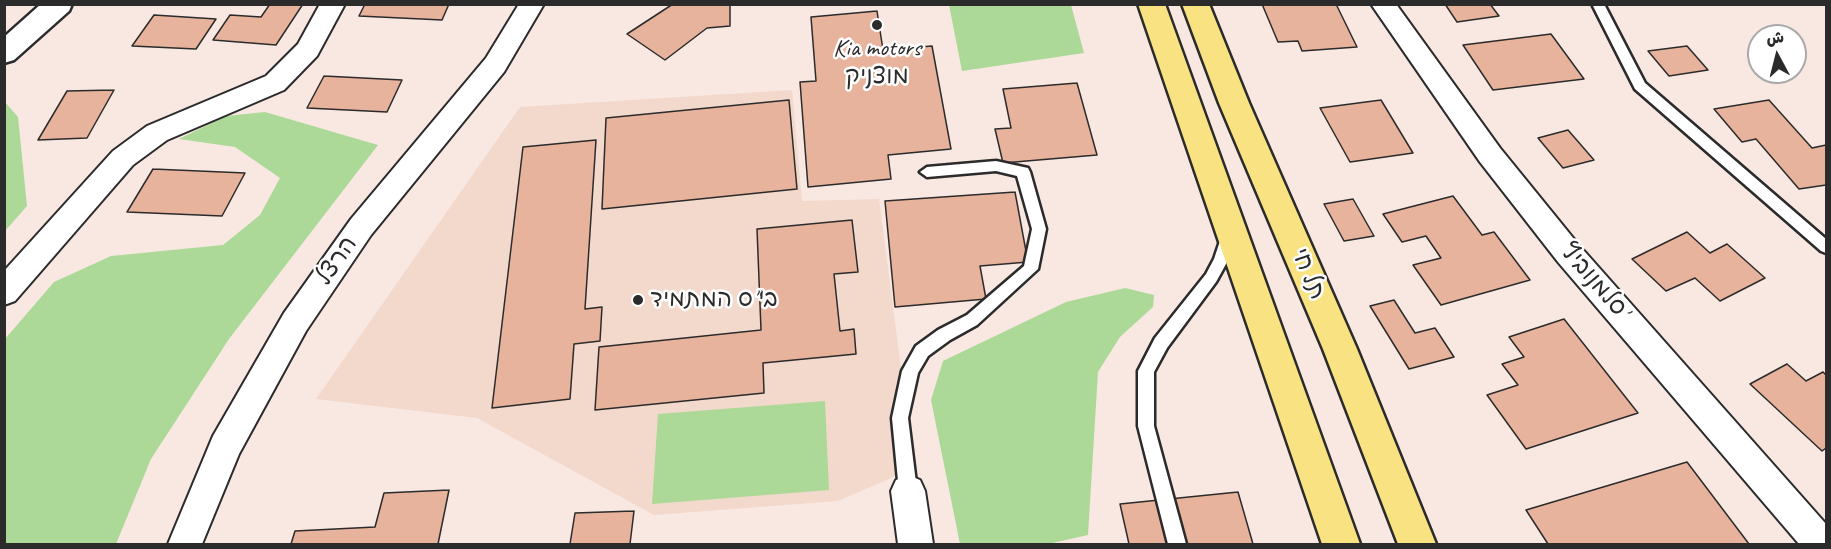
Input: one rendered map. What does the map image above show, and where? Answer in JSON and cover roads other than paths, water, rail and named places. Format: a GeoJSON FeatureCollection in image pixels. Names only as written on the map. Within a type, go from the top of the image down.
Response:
{"type":"FeatureCollection","features":[{"type":"Feature","properties":{"kind":"highway"},"geometry":{"type":"LineString","coordinates":[[1151,4],[1341,544]]}},
{"type":"Feature","properties":{"kind":"highway","name":"תל חי"},"geometry":{"type":"LineString","coordinates":[[1195,4],[1234,103],[1340,349],[1417,544]]}},
{"type":"Feature","properties":{"kind":"street"},"geometry":{"type":"LineString","coordinates":[[4,53],[59,4]]}},
{"type":"Feature","properties":{"kind":"street"},"geometry":{"type":"LineString","coordinates":[[4,292],[123,158],[158,133],[275,83],[308,50],[333,4]]}},
{"type":"Feature","properties":{"kind":"street","name":"הרצל"},"geometry":{"type":"LineString","coordinates":[[184,544],[225,447],[295,322],[362,227],[495,65],[532,4]]}},
{"type":"Feature","properties":{"kind":"street","name":"סלמנוביץ'"},"geometry":{"type":"LineString","coordinates":[[1383,4],[1490,155],[1568,253],[1821,544]]}},
{"type":"Feature","properties":{"kind":"street"},"geometry":{"type":"LineString","coordinates":[[908,491],[916,544]]}},
{"type":"Feature","properties":{"kind":"lane"},"geometry":{"type":"LineString","coordinates":[[1598,4],[1640,86],[1827,247]]}},
{"type":"Feature","properties":{"kind":"lane"},"geometry":{"type":"LineString","coordinates":[[908,491],[900,418],[910,371],[922,351],[944,335],[972,320],[1030,269],[1039,229],[1023,172],[996,166],[927,172]]}},
{"type":"Feature","properties":{"kind":"lane"},"geometry":{"type":"LineString","coordinates":[[1177,544],[1146,426],[1146,371],[1161,343],[1211,279],[1221,260],[1230,230]]}},
{"type":"Feature","properties":{"kind":"place","name":"Kia motors מוצניק"},"geometry":{"type":"Point","coordinates":[877,25]}},
{"type":"Feature","properties":{"kind":"place","name":"בי\"ס המתמיד"},"geometry":{"type":"Point","coordinates":[638,300]}}]}
